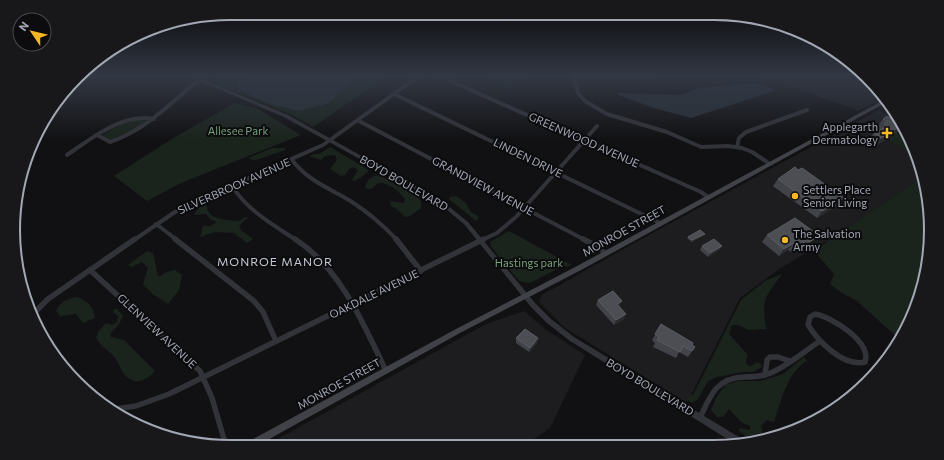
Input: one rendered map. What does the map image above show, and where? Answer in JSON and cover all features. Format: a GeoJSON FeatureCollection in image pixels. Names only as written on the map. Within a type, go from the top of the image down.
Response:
{"type":"FeatureCollection","features":[{"type":"Feature","properties":{"kind":"main road","name":"MONROE STREET"},"geometry":{"type":"LineString","coordinates":[[260,440],[458,331],[524,297],[882,103]]}},
{"type":"Feature","properties":{"kind":"street"},"geometry":{"type":"LineString","coordinates":[[97,135],[110,142],[122,139],[154,119],[180,96]]}},
{"type":"Feature","properties":{"kind":"street","name":"BOYD BOULEVARD"},"geometry":{"type":"LineString","coordinates":[[239,96],[286,116],[438,201],[466,223],[524,297],[548,321],[572,339],[734,439]]}},
{"type":"Feature","properties":{"kind":"street","name":"SILVERBROOK AVENUE"},"geometry":{"type":"LineString","coordinates":[[36,310],[44,302],[156,224],[184,207],[292,160],[331,141],[391,96]]}},
{"type":"Feature","properties":{"kind":"street","name":"LINDEN DRIVE"},"geometry":{"type":"LineString","coordinates":[[399,96],[660,223]]}},
{"type":"Feature","properties":{"kind":"street","name":"GREENWOOD AVENUE"},"geometry":{"type":"LineString","coordinates":[[486,96],[701,192],[708,197]]}},
{"type":"Feature","properties":{"kind":"street"},"geometry":{"type":"LineString","coordinates":[[582,96],[602,111],[626,121],[668,132],[695,145],[706,148],[728,146],[745,149],[770,164]]}},
{"type":"Feature","properties":{"kind":"street"},"geometry":{"type":"LineString","coordinates":[[737,147],[736,142],[738,138],[746,132],[807,110]]}},
{"type":"Feature","properties":{"kind":"street"},"geometry":{"type":"LineString","coordinates":[[67,155],[97,135],[120,124],[135,118],[148,117],[154,119]]}},
{"type":"Feature","properties":{"kind":"street","name":"GRANDVIEW AVENUE"},"geometry":{"type":"LineString","coordinates":[[359,121],[598,247],[605,253]]}},
{"type":"Feature","properties":{"kind":"street","name":"OAKDALE AVENUE"},"geometry":{"type":"LineString","coordinates":[[120,409],[129,409],[149,402],[481,242],[507,226],[525,208],[597,126]]}},
{"type":"Feature","properties":{"kind":"street"},"geometry":{"type":"LineString","coordinates":[[292,160],[302,172],[362,209],[380,223],[403,247],[421,271]]}},
{"type":"Feature","properties":{"kind":"street"},"geometry":{"type":"LineString","coordinates":[[232,186],[236,193],[251,210],[322,260],[336,277],[352,304],[386,371]]}},
{"type":"Feature","properties":{"kind":"street"},"geometry":{"type":"LineString","coordinates":[[156,224],[254,301],[263,312],[276,341]]}},
{"type":"Feature","properties":{"kind":"street","name":"GLENVIEW AVENUE"},"geometry":{"type":"LineString","coordinates":[[90,270],[195,365],[203,376],[212,397],[224,440]]}},
{"type":"Feature","properties":{"kind":"street"},"geometry":{"type":"LineString","coordinates":[[815,314],[830,318],[847,331],[866,352],[866,358],[864,362],[858,365],[850,363],[820,341],[808,325],[810,317],[815,314]]}},
{"type":"Feature","properties":{"kind":"street"},"geometry":{"type":"LineString","coordinates":[[700,418],[712,392],[724,380],[738,377],[756,377],[773,372],[820,341]]}},
{"type":"Feature","properties":{"kind":"street"},"geometry":{"type":"LineString","coordinates":[[765,375],[766,360],[770,357],[778,357],[790,361]]}},
{"type":"Feature","properties":{"kind":"shaded area"},"geometry":{"type":"Polygon","coordinates":[[[253,96],[336,96],[329,103],[299,111],[274,105],[253,96]]]}},
{"type":"Feature","properties":{"kind":"shaded area"},"geometry":{"type":"Polygon","coordinates":[[[622,96],[757,96],[691,118],[654,108],[622,96]]]}},
{"type":"Feature","properties":{"kind":"shaded area"},"geometry":{"type":"Polygon","coordinates":[[[819,96],[876,96],[880,101],[857,111],[853,108],[819,96]]]}},
{"type":"Feature","properties":{"kind":"shaded area"},"geometry":{"type":"Polygon","coordinates":[[[879,110],[892,117],[896,125],[913,162],[918,180],[830,239],[779,269],[740,298],[687,403],[565,328],[539,302],[542,295],[636,242],[879,110]]]}},
{"type":"Feature","properties":{"kind":"shaded area"},"geometry":{"type":"Polygon","coordinates":[[[524,311],[545,329],[585,355],[550,428],[533,440],[276,440],[486,324],[524,311]]]}},
{"type":"Feature","properties":{"kind":"green space"},"geometry":{"type":"Polygon","coordinates":[[[248,96],[300,96],[329,103],[336,96],[358,96],[313,127],[290,114],[248,96]]]}},
{"type":"Feature","properties":{"kind":"green space","name":"Allesee Park"},"geometry":{"type":"Polygon","coordinates":[[[235,103],[258,109],[301,135],[181,183],[147,201],[114,176],[175,137],[235,103]]]}},
{"type":"Feature","properties":{"kind":"green space"},"geometry":{"type":"Polygon","coordinates":[[[138,119],[148,121],[117,139],[108,140],[102,135],[121,124],[138,119]]]}},
{"type":"Feature","properties":{"kind":"green space"},"geometry":{"type":"Polygon","coordinates":[[[897,132],[900,134],[908,151],[886,139],[897,132]]]}},
{"type":"Feature","properties":{"kind":"green space"},"geometry":{"type":"Polygon","coordinates":[[[330,147],[369,170],[355,181],[352,180],[358,170],[353,167],[350,168],[345,175],[341,176],[330,169],[337,160],[335,155],[325,156],[321,160],[309,156],[319,154],[330,147]]]}},
{"type":"Feature","properties":{"kind":"green space"},"geometry":{"type":"Polygon","coordinates":[[[272,148],[285,148],[285,150],[256,160],[248,158],[272,148]]]}},
{"type":"Feature","properties":{"kind":"green space"},"geometry":{"type":"Polygon","coordinates":[[[379,175],[418,196],[421,202],[421,208],[410,216],[405,217],[397,209],[391,206],[390,201],[404,203],[405,199],[393,188],[387,184],[378,183],[371,189],[365,188],[369,179],[373,176],[379,175]]]}},
{"type":"Feature","properties":{"kind":"green space"},"geometry":{"type":"Polygon","coordinates":[[[918,180],[924,216],[924,244],[920,271],[913,298],[896,336],[857,301],[842,293],[830,284],[834,274],[815,252],[830,239],[918,180]]]}},
{"type":"Feature","properties":{"kind":"green space"},"geometry":{"type":"Polygon","coordinates":[[[456,196],[466,203],[471,212],[479,217],[476,221],[449,199],[450,197],[456,196]]]}},
{"type":"Feature","properties":{"kind":"green space"},"geometry":{"type":"Polygon","coordinates":[[[203,204],[207,205],[210,214],[218,218],[239,221],[245,217],[248,217],[239,226],[242,231],[253,239],[247,243],[234,233],[215,232],[200,237],[203,226],[210,226],[217,222],[211,220],[206,214],[194,215],[203,204]]]}},
{"type":"Feature","properties":{"kind":"green space","name":"Hastings park"},"geometry":{"type":"Polygon","coordinates":[[[509,231],[572,265],[557,269],[530,283],[519,281],[491,247],[490,242],[509,231]]]}},
{"type":"Feature","properties":{"kind":"green space"},"geometry":{"type":"Polygon","coordinates":[[[147,251],[153,253],[158,276],[175,270],[182,275],[179,290],[168,304],[154,295],[143,284],[148,268],[142,262],[132,267],[128,265],[147,251]]]}},
{"type":"Feature","properties":{"kind":"green space"},"geometry":{"type":"Polygon","coordinates":[[[782,274],[766,299],[764,311],[766,329],[749,330],[738,325],[732,325],[729,334],[748,355],[746,360],[747,365],[751,366],[757,362],[761,364],[762,367],[753,372],[743,372],[717,377],[708,381],[698,399],[692,403],[686,399],[689,395],[693,395],[741,300],[765,281],[782,274]]]}},
{"type":"Feature","properties":{"kind":"green space"},"geometry":{"type":"Polygon","coordinates":[[[77,297],[89,304],[93,310],[95,318],[83,323],[76,314],[60,316],[56,311],[60,305],[67,300],[77,297]]]}},
{"type":"Feature","properties":{"kind":"green space"},"geometry":{"type":"Polygon","coordinates":[[[114,309],[117,309],[123,316],[119,324],[110,334],[111,337],[124,340],[155,371],[142,380],[133,381],[129,379],[122,371],[116,359],[96,338],[98,332],[106,323],[112,325],[117,322],[118,316],[113,312],[114,309]]]}},
{"type":"Feature","properties":{"kind":"green space"},"geometry":{"type":"Polygon","coordinates":[[[804,357],[807,361],[794,372],[782,397],[774,422],[767,420],[761,426],[763,434],[748,437],[739,431],[739,428],[750,430],[750,426],[741,422],[729,409],[723,417],[717,417],[711,410],[716,398],[726,384],[740,381],[760,381],[783,374],[804,357]]]}},
{"type":"Feature","properties":{"kind":"building"},"geometry":{"type":"Polygon","coordinates":[[[887,116],[892,119],[897,128],[881,138],[874,133],[887,126],[884,124],[888,122],[883,119],[887,116]]]}},
{"type":"Feature","properties":{"kind":"building"},"geometry":{"type":"Polygon","coordinates":[[[795,167],[798,170],[802,168],[844,198],[822,211],[778,179],[795,167]]]}},
{"type":"Feature","properties":{"kind":"building"},"geometry":{"type":"Polygon","coordinates":[[[795,218],[814,232],[809,235],[814,239],[809,242],[808,240],[799,246],[794,243],[784,249],[767,235],[795,218]]]}},
{"type":"Feature","properties":{"kind":"building"},"geometry":{"type":"Polygon","coordinates":[[[700,230],[705,234],[692,240],[688,237],[700,230]]]}},
{"type":"Feature","properties":{"kind":"building"},"geometry":{"type":"Polygon","coordinates":[[[714,239],[722,246],[710,253],[702,246],[714,239]]]}},
{"type":"Feature","properties":{"kind":"building"},"geometry":{"type":"Polygon","coordinates":[[[613,291],[622,301],[617,304],[626,314],[616,320],[598,300],[613,291]]]}},
{"type":"Feature","properties":{"kind":"building"},"geometry":{"type":"Polygon","coordinates":[[[661,324],[693,343],[692,345],[695,347],[692,351],[683,346],[680,352],[657,340],[659,337],[655,334],[661,324]]]}},
{"type":"Feature","properties":{"kind":"building"},"geometry":{"type":"Polygon","coordinates":[[[525,329],[538,338],[530,348],[516,338],[525,329]]]}},
{"type":"Feature","properties":{"kind":"place","name":"Applegarth Dermatology"},"geometry":{"type":"Point","coordinates":[887,133]}},
{"type":"Feature","properties":{"kind":"place","name":"Settlers Place Senior Living"},"geometry":{"type":"Point","coordinates":[795,196]}},
{"type":"Feature","properties":{"kind":"place","name":"The Salvation Army"},"geometry":{"type":"Point","coordinates":[785,240]}},
{"type":"Feature","properties":{"kind":"district","name":"MONROE MANOR"},"geometry":{"type":"Point","coordinates":[275,262]}}]}
